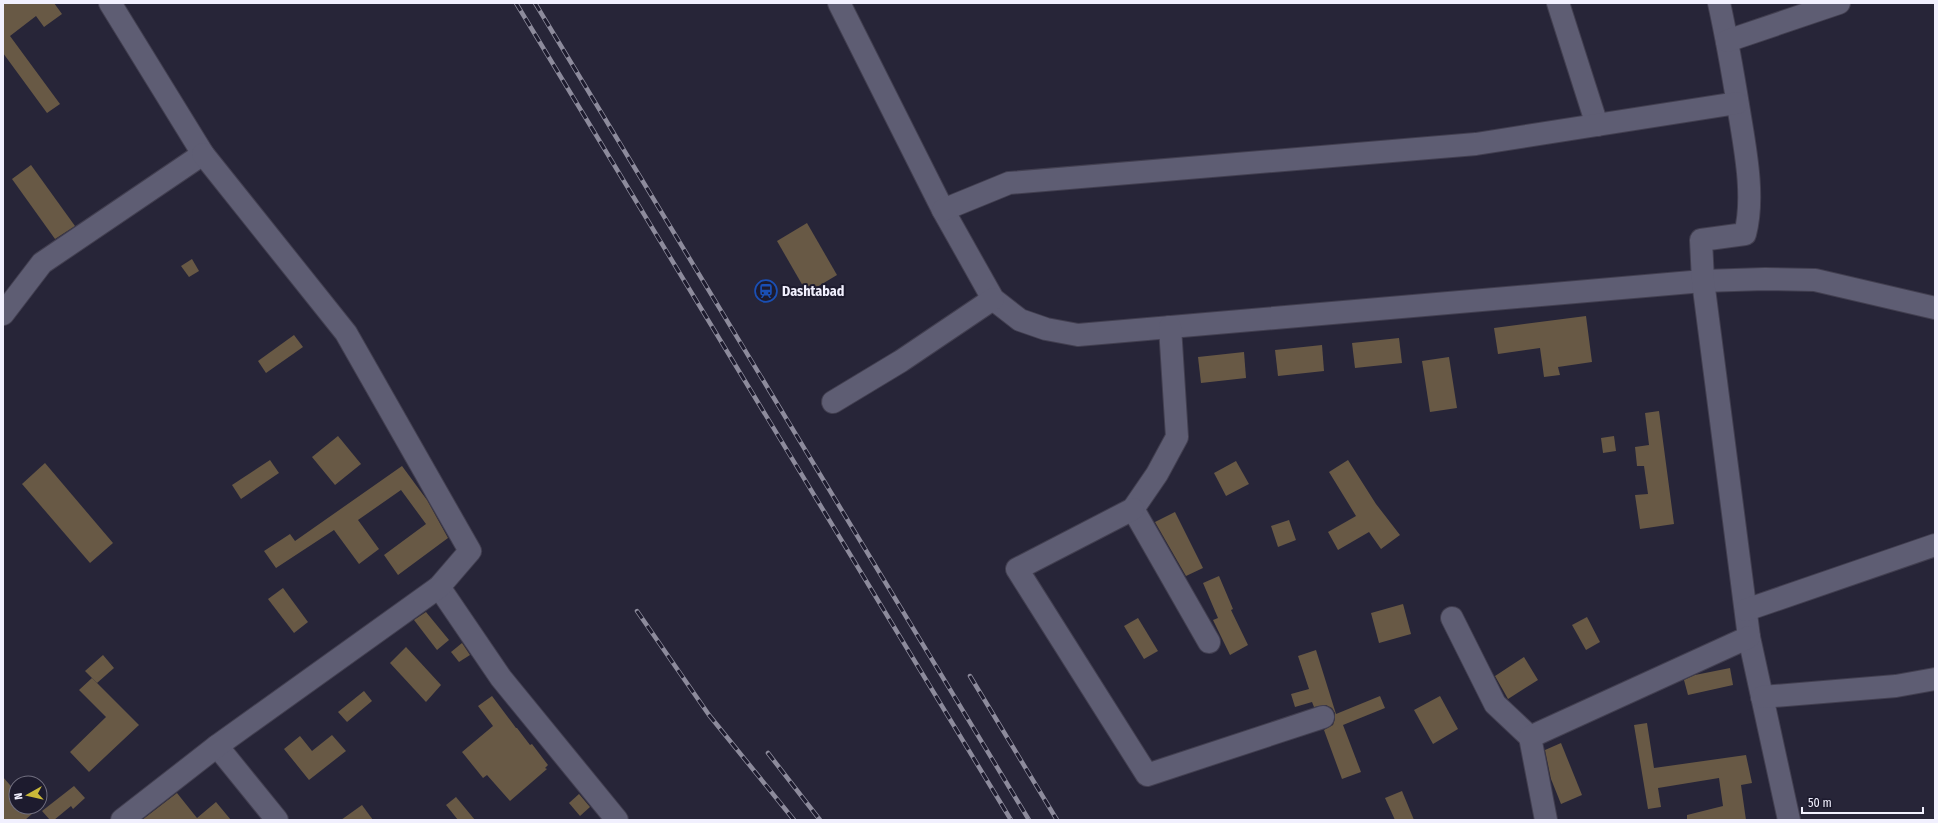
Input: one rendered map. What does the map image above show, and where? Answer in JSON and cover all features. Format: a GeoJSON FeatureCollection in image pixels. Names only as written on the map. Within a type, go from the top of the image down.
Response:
{"type":"FeatureCollection","features":[{"type":"Feature","properties":{"kind":"street"},"geometry":{"type":"LineString","coordinates":[[110,3],[203,154],[346,333],[470,551],[439,587],[217,746],[122,820]]}},
{"type":"Feature","properties":{"kind":"street"},"geometry":{"type":"LineString","coordinates":[[1558,3],[1597,125]]}},
{"type":"Feature","properties":{"kind":"street"},"geometry":{"type":"LineString","coordinates":[[1718,3],[1727,41],[1747,164],[1748,222],[1745,234],[1702,240],[1703,281],[1750,637],[1789,820]]}},
{"type":"Feature","properties":{"kind":"street"},"geometry":{"type":"LineString","coordinates":[[1727,41],[1838,3]]}},
{"type":"Feature","properties":{"kind":"street"},"geometry":{"type":"LineString","coordinates":[[846,5],[943,210],[993,299],[1020,320],[1046,329],[1078,336],[1703,281],[1765,279],[1815,280],[1935,308]]}},
{"type":"Feature","properties":{"kind":"street"},"geometry":{"type":"LineString","coordinates":[[943,210],[1009,183],[1476,144],[1737,103]]}},
{"type":"Feature","properties":{"kind":"street"},"geometry":{"type":"LineString","coordinates":[[3,314],[42,263],[203,154]]}},
{"type":"Feature","properties":{"kind":"street"},"geometry":{"type":"LineString","coordinates":[[833,402],[901,360],[993,299]]}},
{"type":"Feature","properties":{"kind":"street"},"geometry":{"type":"LineString","coordinates":[[1170,327],[1177,437],[1158,474],[1133,509],[1018,569],[1147,775],[1323,717]]}},
{"type":"Feature","properties":{"kind":"street"},"geometry":{"type":"LineString","coordinates":[[1133,509],[1209,642]]}},
{"type":"Feature","properties":{"kind":"street"},"geometry":{"type":"LineString","coordinates":[[1746,610],[1935,545]]}},
{"type":"Feature","properties":{"kind":"street"},"geometry":{"type":"LineString","coordinates":[[439,587],[501,678],[617,820]]}},
{"type":"Feature","properties":{"kind":"street"},"geometry":{"type":"LineString","coordinates":[[1452,618],[1495,704],[1530,737],[1546,820]]}},
{"type":"Feature","properties":{"kind":"street"},"geometry":{"type":"LineString","coordinates":[[1530,737],[1750,637]]}},
{"type":"Feature","properties":{"kind":"street"},"geometry":{"type":"LineString","coordinates":[[1762,696],[1896,686],[1935,679]]}},
{"type":"Feature","properties":{"kind":"street"},"geometry":{"type":"LineString","coordinates":[[217,746],[277,820]]}},
{"type":"Feature","properties":{"kind":"building"},"geometry":{"type":"Polygon","coordinates":[[[3,3],[54,3],[62,14],[44,27],[36,16],[10,36],[60,104],[47,113],[3,53],[3,3]]]}},
{"type":"Feature","properties":{"kind":"building"},"geometry":{"type":"Polygon","coordinates":[[[31,165],[75,226],[55,239],[12,179],[31,165]]]}},
{"type":"Feature","properties":{"kind":"building"},"geometry":{"type":"Polygon","coordinates":[[[807,223],[837,275],[807,293],[777,241],[807,223]]]}},
{"type":"Feature","properties":{"kind":"building"},"geometry":{"type":"Polygon","coordinates":[[[192,259],[199,271],[189,277],[181,266],[192,259]]]}},
{"type":"Feature","properties":{"kind":"building"},"geometry":{"type":"Polygon","coordinates":[[[1586,316],[1592,362],[1558,367],[1560,375],[1544,377],[1540,348],[1498,354],[1494,328],[1586,316]]]}},
{"type":"Feature","properties":{"kind":"building"},"geometry":{"type":"Polygon","coordinates":[[[294,335],[303,347],[266,373],[258,361],[294,335]]]}},
{"type":"Feature","properties":{"kind":"building"},"geometry":{"type":"Polygon","coordinates":[[[1399,338],[1402,363],[1355,368],[1352,343],[1399,338]]]}},
{"type":"Feature","properties":{"kind":"building"},"geometry":{"type":"Polygon","coordinates":[[[1322,345],[1324,371],[1278,376],[1275,350],[1322,345]]]}},
{"type":"Feature","properties":{"kind":"building"},"geometry":{"type":"Polygon","coordinates":[[[1244,352],[1246,378],[1201,383],[1198,357],[1244,352]]]}},
{"type":"Feature","properties":{"kind":"building"},"geometry":{"type":"Polygon","coordinates":[[[1449,357],[1457,408],[1430,412],[1422,361],[1449,357]]]}},
{"type":"Feature","properties":{"kind":"building"},"geometry":{"type":"Polygon","coordinates":[[[1659,411],[1674,524],[1640,529],[1635,495],[1648,494],[1644,466],[1637,466],[1635,447],[1649,445],[1645,413],[1659,411]]]}},
{"type":"Feature","properties":{"kind":"building"},"geometry":{"type":"Polygon","coordinates":[[[338,436],[361,464],[335,485],[312,457],[338,436]]]}},
{"type":"Feature","properties":{"kind":"building"},"geometry":{"type":"Polygon","coordinates":[[[1614,436],[1616,451],[1603,453],[1601,438],[1614,436]]]}},
{"type":"Feature","properties":{"kind":"building"},"geometry":{"type":"Polygon","coordinates":[[[270,460],[279,473],[241,499],[232,485],[270,460]]]}},
{"type":"Feature","properties":{"kind":"building"},"geometry":{"type":"Polygon","coordinates":[[[1348,460],[1376,504],[1400,535],[1381,549],[1369,532],[1338,550],[1328,532],[1356,516],[1329,472],[1348,460]]]}},
{"type":"Feature","properties":{"kind":"building"},"geometry":{"type":"Polygon","coordinates":[[[1236,461],[1249,484],[1226,496],[1214,473],[1236,461]]]}},
{"type":"Feature","properties":{"kind":"building"},"geometry":{"type":"Polygon","coordinates":[[[45,463],[113,543],[90,563],[22,484],[45,463]]]}},
{"type":"Feature","properties":{"kind":"building"},"geometry":{"type":"Polygon","coordinates":[[[402,466],[427,500],[448,538],[398,575],[384,555],[426,524],[401,490],[358,520],[379,549],[359,564],[334,530],[276,568],[264,551],[290,534],[295,541],[402,466]]]}},
{"type":"Feature","properties":{"kind":"building"},"geometry":{"type":"Polygon","coordinates":[[[1175,512],[1203,568],[1186,576],[1155,522],[1175,512]]]}},
{"type":"Feature","properties":{"kind":"building"},"geometry":{"type":"Polygon","coordinates":[[[1289,520],[1296,540],[1278,547],[1271,526],[1289,520]]]}},
{"type":"Feature","properties":{"kind":"building"},"geometry":{"type":"Polygon","coordinates":[[[1219,576],[1233,609],[1231,610],[1248,645],[1230,655],[1213,620],[1218,618],[1203,583],[1219,576]]]}},
{"type":"Feature","properties":{"kind":"building"},"geometry":{"type":"Polygon","coordinates":[[[283,588],[308,622],[294,633],[268,599],[283,588]]]}},
{"type":"Feature","properties":{"kind":"building"},"geometry":{"type":"Polygon","coordinates":[[[1403,604],[1411,634],[1379,643],[1371,613],[1403,604]]]}},
{"type":"Feature","properties":{"kind":"building"},"geometry":{"type":"Polygon","coordinates":[[[426,612],[449,640],[437,650],[414,620],[426,612]]]}},
{"type":"Feature","properties":{"kind":"building"},"geometry":{"type":"Polygon","coordinates":[[[1587,617],[1600,642],[1586,650],[1572,625],[1587,617]]]}},
{"type":"Feature","properties":{"kind":"building"},"geometry":{"type":"Polygon","coordinates":[[[1138,618],[1158,651],[1144,659],[1124,626],[1138,618]]]}},
{"type":"Feature","properties":{"kind":"building"},"geometry":{"type":"Polygon","coordinates":[[[462,643],[470,655],[459,662],[451,652],[462,643]]]}},
{"type":"Feature","properties":{"kind":"building"},"geometry":{"type":"Polygon","coordinates":[[[406,647],[441,685],[426,702],[390,663],[406,647]]]}},
{"type":"Feature","properties":{"kind":"building"},"geometry":{"type":"Polygon","coordinates":[[[1316,650],[1336,714],[1380,696],[1385,708],[1343,725],[1361,772],[1342,779],[1324,730],[1333,725],[1335,713],[1332,708],[1326,705],[1314,707],[1312,702],[1295,707],[1291,694],[1309,689],[1298,656],[1316,650]]]}},
{"type":"Feature","properties":{"kind":"building"},"geometry":{"type":"Polygon","coordinates":[[[103,655],[114,668],[97,683],[85,671],[103,655]]]}},
{"type":"Feature","properties":{"kind":"building"},"geometry":{"type":"Polygon","coordinates":[[[1524,657],[1538,680],[1508,699],[1495,676],[1524,657]]]}},
{"type":"Feature","properties":{"kind":"building"},"geometry":{"type":"Polygon","coordinates":[[[1730,668],[1733,685],[1688,695],[1684,680],[1695,675],[1730,668]]]}},
{"type":"Feature","properties":{"kind":"building"},"geometry":{"type":"Polygon","coordinates":[[[92,678],[139,725],[89,772],[70,752],[106,717],[79,690],[92,678]]]}},
{"type":"Feature","properties":{"kind":"building"},"geometry":{"type":"Polygon","coordinates":[[[364,691],[372,701],[347,722],[338,712],[364,691]]]}},
{"type":"Feature","properties":{"kind":"building"},"geometry":{"type":"Polygon","coordinates":[[[492,696],[516,728],[530,745],[532,744],[548,765],[545,768],[547,769],[510,801],[487,775],[483,778],[462,752],[493,726],[478,706],[492,696]]]}},
{"type":"Feature","properties":{"kind":"building"},"geometry":{"type":"Polygon","coordinates":[[[1440,696],[1458,729],[1433,744],[1414,710],[1440,696]]]}},
{"type":"Feature","properties":{"kind":"building"},"geometry":{"type":"Polygon","coordinates":[[[1647,723],[1654,768],[1746,755],[1752,783],[1741,785],[1746,820],[1687,820],[1687,815],[1723,806],[1719,778],[1658,788],[1661,807],[1648,809],[1634,725],[1647,723]]]}},
{"type":"Feature","properties":{"kind":"building"},"geometry":{"type":"Polygon","coordinates":[[[332,735],[346,751],[309,780],[284,749],[300,736],[312,751],[332,735]]]}},
{"type":"Feature","properties":{"kind":"building"},"geometry":{"type":"Polygon","coordinates":[[[1561,743],[1582,795],[1561,804],[1551,779],[1545,750],[1561,743]]]}},
{"type":"Feature","properties":{"kind":"building"},"geometry":{"type":"Polygon","coordinates":[[[3,777],[8,783],[8,815],[31,815],[25,820],[3,820],[3,777]]]}},
{"type":"Feature","properties":{"kind":"building"},"geometry":{"type":"Polygon","coordinates":[[[74,786],[85,798],[73,809],[71,806],[54,820],[50,820],[46,815],[48,815],[48,806],[74,786]]]}},
{"type":"Feature","properties":{"kind":"building"},"geometry":{"type":"Polygon","coordinates":[[[1402,791],[1414,820],[1395,820],[1385,798],[1402,791]]]}},
{"type":"Feature","properties":{"kind":"building"},"geometry":{"type":"Polygon","coordinates":[[[177,793],[197,818],[216,802],[231,820],[142,820],[177,793]]]}},
{"type":"Feature","properties":{"kind":"building"},"geometry":{"type":"Polygon","coordinates":[[[579,794],[590,807],[580,816],[569,803],[579,794]]]}},
{"type":"Feature","properties":{"kind":"building"},"geometry":{"type":"Polygon","coordinates":[[[456,797],[475,820],[458,820],[446,805],[456,797]]]}},
{"type":"Feature","properties":{"kind":"building"},"geometry":{"type":"Polygon","coordinates":[[[362,805],[373,820],[341,820],[362,805]]]}},
{"type":"Feature","properties":{"kind":"railway"},"geometry":{"type":"LineString","coordinates":[[516,3],[1011,820]]}},
{"type":"Feature","properties":{"kind":"railway"},"geometry":{"type":"LineString","coordinates":[[535,3],[1029,820]]}},
{"type":"Feature","properties":{"kind":"railway"},"geometry":{"type":"LineString","coordinates":[[637,611],[709,715],[794,820]]}},
{"type":"Feature","properties":{"kind":"railway"},"geometry":{"type":"LineString","coordinates":[[970,676],[1057,820]]}},
{"type":"Feature","properties":{"kind":"railway"},"geometry":{"type":"LineString","coordinates":[[768,753],[820,820]]}},
{"type":"Feature","properties":{"kind":"place","name":"Dashtabad"},"geometry":{"type":"Point","coordinates":[766,291]}}]}
